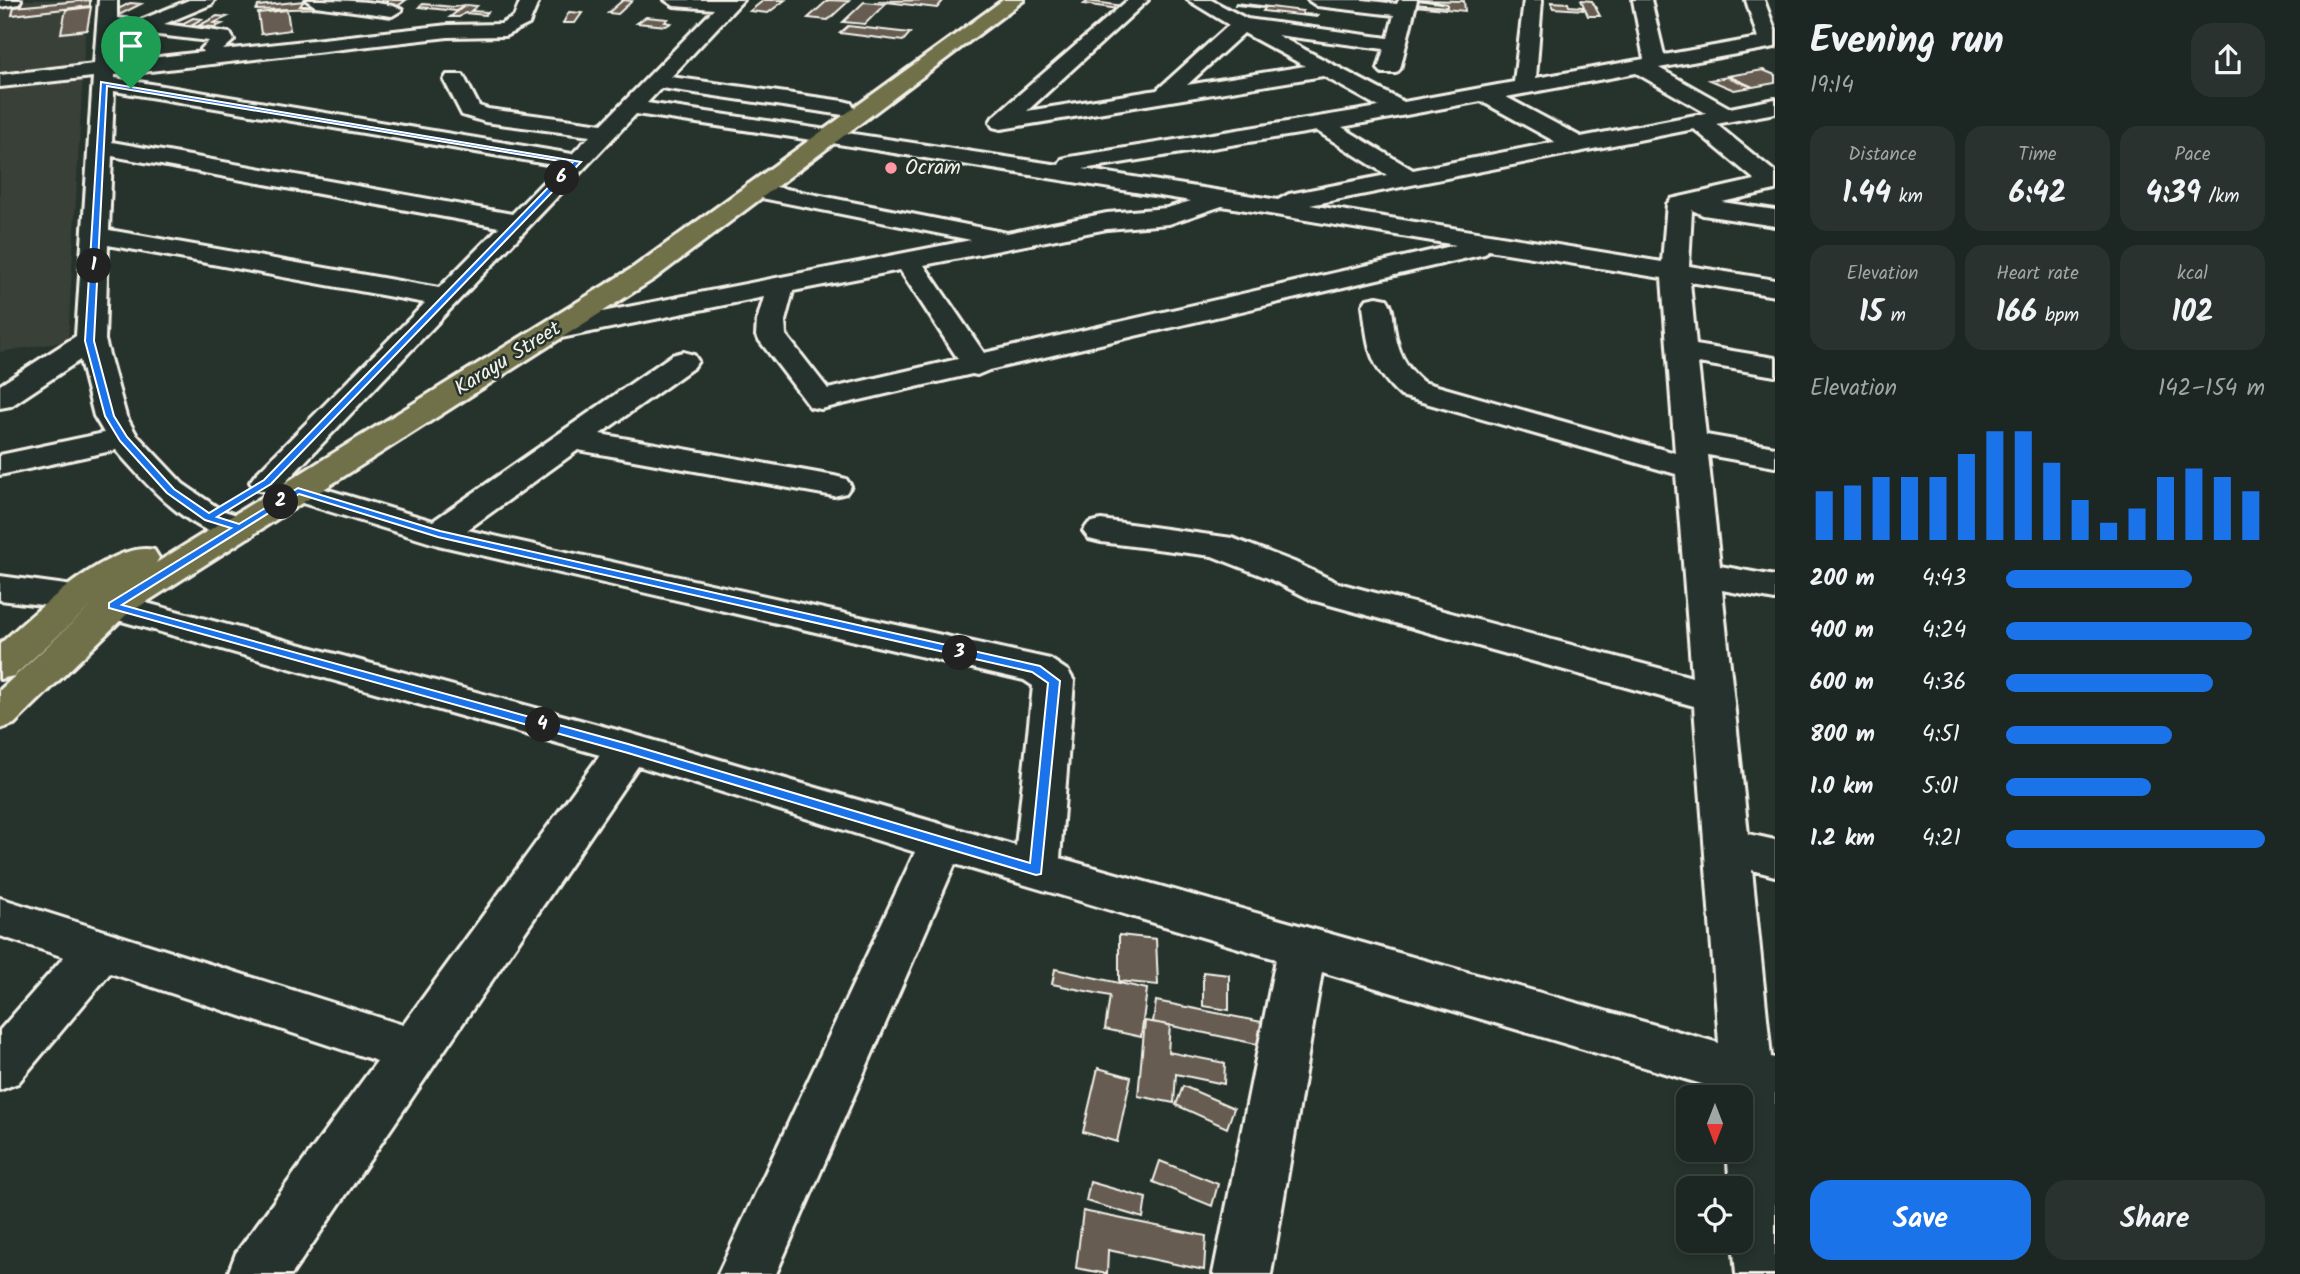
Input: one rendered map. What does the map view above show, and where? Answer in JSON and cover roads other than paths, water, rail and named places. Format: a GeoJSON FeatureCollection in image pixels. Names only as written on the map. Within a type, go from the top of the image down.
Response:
{"type":"FeatureCollection","features":[{"type":"Feature","properties":{"kind":"main road","name":"Karayu Street"},"geometry":{"type":"LineString","coordinates":[[0,666],[209,517],[283,486],[551,331],[644,273],[756,190],[820,135],[843,108],[995,0]]}},
{"type":"Feature","properties":{"kind":"main road","name":"Karayu Street"},"geometry":{"type":"LineString","coordinates":[[0,714],[94,601],[240,528],[283,486],[613,267],[820,135],[1015,0]]}},
{"type":"Feature","properties":{"kind":"street"},"geometry":{"type":"LineString","coordinates":[[0,1],[12,0]]}},
{"type":"Feature","properties":{"kind":"street"},"geometry":{"type":"LineString","coordinates":[[0,81],[106,44],[205,0]]}},
{"type":"Feature","properties":{"kind":"street"},"geometry":{"type":"LineString","coordinates":[[315,0],[400,5]]}},
{"type":"Feature","properties":{"kind":"street"},"geometry":{"type":"LineString","coordinates":[[106,44],[187,60],[470,29],[505,30],[522,20],[530,0]]}},
{"type":"Feature","properties":{"kind":"street"},"geometry":{"type":"LineString","coordinates":[[674,0],[731,3]]}},
{"type":"Feature","properties":{"kind":"street"},"geometry":{"type":"LineString","coordinates":[[960,157],[1139,0]]}},
{"type":"Feature","properties":{"kind":"street"},"geometry":{"type":"LineString","coordinates":[[1196,0],[1391,104]]}},
{"type":"Feature","properties":{"kind":"street"},"geometry":{"type":"LineString","coordinates":[[1317,0],[1406,6],[1396,45],[1391,104]]}},
{"type":"Feature","properties":{"kind":"street"},"geometry":{"type":"LineString","coordinates":[[1524,87],[1533,0]]}},
{"type":"Feature","properties":{"kind":"street"},"geometry":{"type":"LineString","coordinates":[[1642,0],[1648,65]]}},
{"type":"Feature","properties":{"kind":"street"},"geometry":{"type":"LineString","coordinates":[[1035,169],[1266,134],[1321,124],[1391,104],[1484,94],[1772,42],[1755,0]]}},
{"type":"Feature","properties":{"kind":"street"},"geometry":{"type":"LineString","coordinates":[[731,3],[445,298],[283,486],[438,534],[1035,669],[1054,681],[1036,870]]}},
{"type":"Feature","properties":{"kind":"street"},"geometry":{"type":"LineString","coordinates":[[362,41],[400,5]]}},
{"type":"Feature","properties":{"kind":"street"},"geometry":{"type":"LineString","coordinates":[[1166,93],[1242,24]]}},
{"type":"Feature","properties":{"kind":"street"},"geometry":{"type":"LineString","coordinates":[[1242,24],[1396,45]]}},
{"type":"Feature","properties":{"kind":"street"},"geometry":{"type":"LineString","coordinates":[[131,88],[222,44],[224,40],[223,37],[142,26]]}},
{"type":"Feature","properties":{"kind":"street"},"geometry":{"type":"LineString","coordinates":[[106,44],[131,88]]}},
{"type":"Feature","properties":{"kind":"street"},"geometry":{"type":"LineString","coordinates":[[106,44],[90,341],[110,416],[123,439],[171,491],[209,517],[240,528]]}},
{"type":"Feature","properties":{"kind":"street"},"geometry":{"type":"LineString","coordinates":[[1648,65],[1727,116]]}},
{"type":"Feature","properties":{"kind":"street"},"geometry":{"type":"LineString","coordinates":[[1001,122],[1326,69]]}},
{"type":"Feature","properties":{"kind":"street"},"geometry":{"type":"LineString","coordinates":[[455,80],[470,110],[485,115],[606,131]]}},
{"type":"Feature","properties":{"kind":"street"},"geometry":{"type":"LineString","coordinates":[[655,81],[843,108]]}},
{"type":"Feature","properties":{"kind":"street"},"geometry":{"type":"LineString","coordinates":[[131,88],[577,162]]}},
{"type":"Feature","properties":{"kind":"street"},"geometry":{"type":"LineString","coordinates":[[1201,88],[1223,103]]}},
{"type":"Feature","properties":{"kind":"street"},"geometry":{"type":"LineString","coordinates":[[1484,94],[1580,146]]}},
{"type":"Feature","properties":{"kind":"street"},"geometry":{"type":"LineString","coordinates":[[1265,206],[1775,106]]}},
{"type":"Feature","properties":{"kind":"street"},"geometry":{"type":"LineString","coordinates":[[630,107],[960,157],[1775,288]]}},
{"type":"Feature","properties":{"kind":"street"},"geometry":{"type":"LineString","coordinates":[[1244,118],[1266,134]]}},
{"type":"Feature","properties":{"kind":"street"},"geometry":{"type":"LineString","coordinates":[[1699,122],[1775,183]]}},
{"type":"Feature","properties":{"kind":"street"},"geometry":{"type":"LineString","coordinates":[[1321,124],[1410,178]]}},
{"type":"Feature","properties":{"kind":"street"},"geometry":{"type":"LineString","coordinates":[[100,147],[518,223]]}},
{"type":"Feature","properties":{"kind":"street"},"geometry":{"type":"LineString","coordinates":[[1680,204],[1775,183]]}},
{"type":"Feature","properties":{"kind":"street"},"geometry":{"type":"LineString","coordinates":[[756,190],[1017,240]]}},
{"type":"Feature","properties":{"kind":"street"},"geometry":{"type":"LineString","coordinates":[[551,331],[1107,221],[1170,216],[1224,200]]}},
{"type":"Feature","properties":{"kind":"street"},"geometry":{"type":"LineString","coordinates":[[1680,204],[1775,218]]}},
{"type":"Feature","properties":{"kind":"street"},"geometry":{"type":"LineString","coordinates":[[1680,204],[1675,272],[1727,846],[1761,1078],[1765,1274]]}},
{"type":"Feature","properties":{"kind":"street"},"geometry":{"type":"LineString","coordinates":[[95,235],[445,298]]}},
{"type":"Feature","properties":{"kind":"street"},"geometry":{"type":"LineString","coordinates":[[781,285],[771,321],[771,336],[821,400],[978,366],[1496,244]]}},
{"type":"Feature","properties":{"kind":"street"},"geometry":{"type":"LineString","coordinates":[[908,261],[978,366]]}},
{"type":"Feature","properties":{"kind":"street"},"geometry":{"type":"LineString","coordinates":[[1377,305],[1385,362],[1394,374],[1412,389],[1693,456],[1775,457]]}},
{"type":"Feature","properties":{"kind":"street"},"geometry":{"type":"LineString","coordinates":[[4,392],[90,341]]}},
{"type":"Feature","properties":{"kind":"street"},"geometry":{"type":"LineString","coordinates":[[1682,351],[1775,367]]}},
{"type":"Feature","properties":{"kind":"street"},"geometry":{"type":"LineString","coordinates":[[438,534],[683,361]]}},
{"type":"Feature","properties":{"kind":"street"},"geometry":{"type":"LineString","coordinates":[[0,465],[123,439]]}},
{"type":"Feature","properties":{"kind":"street"},"geometry":{"type":"LineString","coordinates":[[572,439],[834,486]]}},
{"type":"Feature","properties":{"kind":"street"},"geometry":{"type":"LineString","coordinates":[[1101,531],[1219,547],[1280,570],[1325,592],[1714,696]]}},
{"type":"Feature","properties":{"kind":"street"},"geometry":{"type":"LineString","coordinates":[[1703,575],[1775,588]]}},
{"type":"Feature","properties":{"kind":"street"},"geometry":{"type":"LineString","coordinates":[[1,589],[94,601],[628,748],[942,843],[1761,1078]]}},
{"type":"Feature","properties":{"kind":"street"},"geometry":{"type":"LineString","coordinates":[[257,1274],[628,748]]}},
{"type":"Feature","properties":{"kind":"street"},"geometry":{"type":"LineString","coordinates":[[747,1274],[942,843]]}},
{"type":"Feature","properties":{"kind":"street"},"geometry":{"type":"LineString","coordinates":[[1727,846],[1775,858]]}},
{"type":"Feature","properties":{"kind":"street"},"geometry":{"type":"LineString","coordinates":[[0,917],[414,1051]]}},
{"type":"Feature","properties":{"kind":"street"},"geometry":{"type":"LineString","coordinates":[[1242,1274],[1302,946]]}},
{"type":"Feature","properties":{"kind":"street"},"geometry":{"type":"LineString","coordinates":[[0,1068],[100,950]]}},
{"type":"Feature","properties":{"kind":"place","name":"Ocram"},"geometry":{"type":"Point","coordinates":[891,168]}}]}
